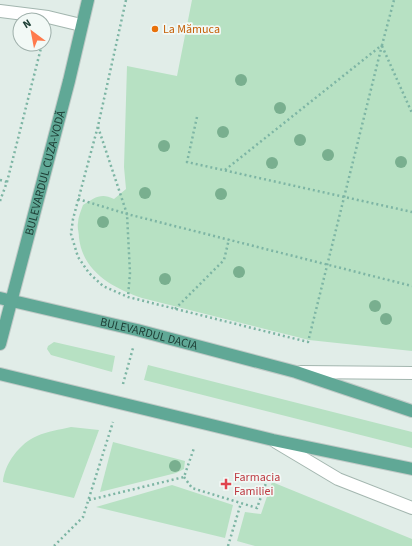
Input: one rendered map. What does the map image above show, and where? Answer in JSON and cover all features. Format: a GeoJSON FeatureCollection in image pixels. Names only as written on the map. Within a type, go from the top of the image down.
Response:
{"type":"FeatureCollection","features":[{"type":"Feature","properties":{"kind":"main road","name":"BULEVARDUL CUZA-VODĂ"},"geometry":{"type":"LineString","coordinates":[[0,344],[6,299],[69,80],[81,24],[88,0]]}},
{"type":"Feature","properties":{"kind":"main road","name":"BULEVARDUL DACIA"},"geometry":{"type":"LineString","coordinates":[[6,299],[137,330],[296,372],[412,411]]}},
{"type":"Feature","properties":{"kind":"main road"},"geometry":{"type":"LineString","coordinates":[[0,374],[273,440],[412,469]]}},
{"type":"Feature","properties":{"kind":"street"},"geometry":{"type":"LineString","coordinates":[[0,11],[81,24]]}},
{"type":"Feature","properties":{"kind":"street","name":"BULEVARDUL DACIA"},"geometry":{"type":"LineString","coordinates":[[296,372],[412,373]]}},
{"type":"Feature","properties":{"kind":"street"},"geometry":{"type":"LineString","coordinates":[[273,440],[338,479],[412,508]]}},
{"type":"Feature","properties":{"kind":"path"},"geometry":{"type":"LineString","coordinates":[[126,0],[98,126],[78,199],[71,234],[78,257],[89,273],[103,286],[128,298],[308,342],[394,0]]}},
{"type":"Feature","properties":{"kind":"path"},"geometry":{"type":"LineString","coordinates":[[382,45],[412,113]]}},
{"type":"Feature","properties":{"kind":"path"},"geometry":{"type":"LineString","coordinates":[[225,171],[382,45]]}},
{"type":"Feature","properties":{"kind":"path"},"geometry":{"type":"LineString","coordinates":[[0,201],[7,182],[40,52]]}},
{"type":"Feature","properties":{"kind":"path"},"geometry":{"type":"LineString","coordinates":[[197,117],[187,162],[412,212]]}},
{"type":"Feature","properties":{"kind":"path"},"geometry":{"type":"LineString","coordinates":[[98,126],[127,214],[130,273],[128,298]]}},
{"type":"Feature","properties":{"kind":"path"},"geometry":{"type":"LineString","coordinates":[[0,180],[7,182]]}},
{"type":"Feature","properties":{"kind":"path"},"geometry":{"type":"LineString","coordinates":[[78,199],[127,214],[412,286]]}},
{"type":"Feature","properties":{"kind":"path"},"geometry":{"type":"LineString","coordinates":[[175,310],[224,260],[229,239]]}},
{"type":"Feature","properties":{"kind":"path"},"geometry":{"type":"LineString","coordinates":[[54,546],[84,517],[119,402],[137,330]]}},
{"type":"Feature","properties":{"kind":"path"},"geometry":{"type":"LineString","coordinates":[[184,477],[194,448]]}},
{"type":"Feature","properties":{"kind":"path"},"geometry":{"type":"LineString","coordinates":[[184,477],[192,488],[257,508],[270,472]]}},
{"type":"Feature","properties":{"kind":"path"},"geometry":{"type":"LineString","coordinates":[[89,500],[184,477]]}},
{"type":"Feature","properties":{"kind":"path"},"geometry":{"type":"LineString","coordinates":[[228,546],[241,503]]}},
{"type":"Feature","properties":{"kind":"green space"},"geometry":{"type":"Polygon","coordinates":[[[192,0],[412,0],[412,351],[309,340],[142,298],[110,284],[93,269],[86,260],[79,238],[78,226],[79,216],[83,205],[94,198],[101,196],[114,199],[126,189],[124,167],[127,66],[177,76],[192,0]]]}},
{"type":"Feature","properties":{"kind":"green space"},"geometry":{"type":"Polygon","coordinates":[[[54,342],[115,356],[112,372],[51,355],[47,349],[48,346],[54,342]]]}},
{"type":"Feature","properties":{"kind":"green space"},"geometry":{"type":"Polygon","coordinates":[[[148,365],[412,432],[412,448],[144,380],[148,365]]]}},
{"type":"Feature","properties":{"kind":"green space"},"geometry":{"type":"Polygon","coordinates":[[[71,427],[99,430],[74,498],[3,482],[6,468],[10,461],[19,449],[31,439],[41,434],[71,427]]]}},
{"type":"Feature","properties":{"kind":"green space"},"geometry":{"type":"Polygon","coordinates":[[[113,442],[185,461],[184,469],[176,473],[100,492],[113,442]]]}},
{"type":"Feature","properties":{"kind":"green space"},"geometry":{"type":"Polygon","coordinates":[[[272,482],[412,539],[412,546],[255,546],[237,541],[245,512],[261,514],[272,482]]]}},
{"type":"Feature","properties":{"kind":"green space"},"geometry":{"type":"Polygon","coordinates":[[[172,485],[233,505],[225,538],[96,507],[172,485]]]}},
{"type":"Feature","properties":{"kind":"place","name":"La Mămuca"},"geometry":{"type":"Point","coordinates":[155,29]}},
{"type":"Feature","properties":{"kind":"place","name":"Farmacia Familiei"},"geometry":{"type":"Point","coordinates":[226,484]}}]}
